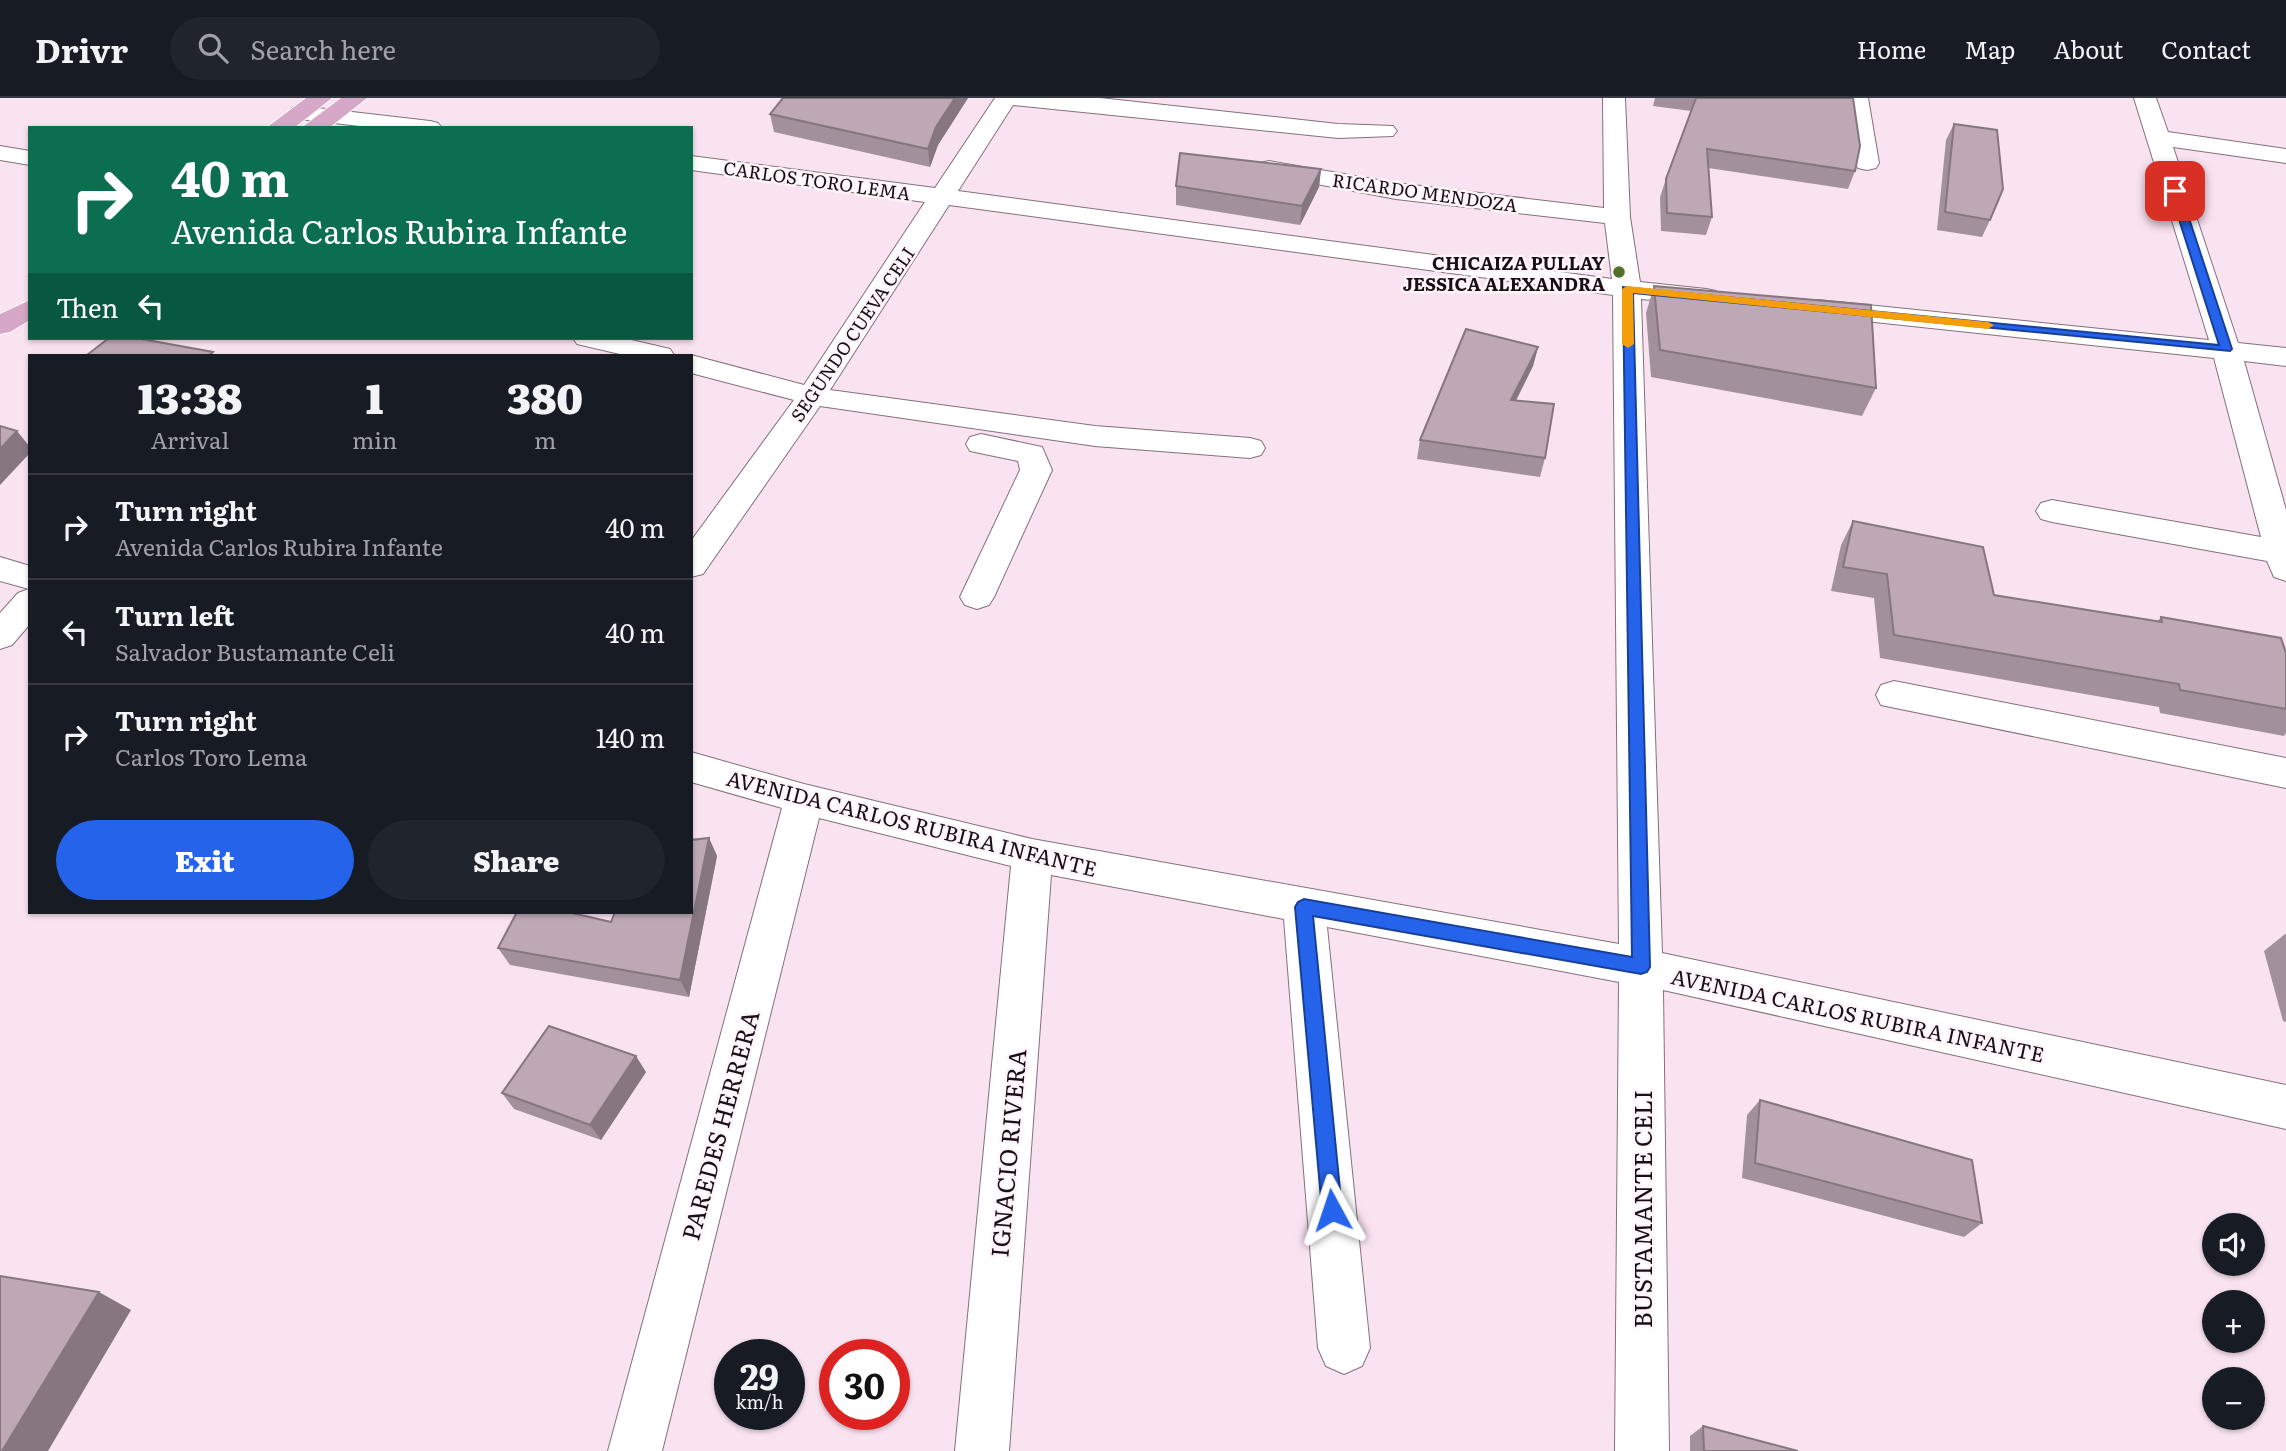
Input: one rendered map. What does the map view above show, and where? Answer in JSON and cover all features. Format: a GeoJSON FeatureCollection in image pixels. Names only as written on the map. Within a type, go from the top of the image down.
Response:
{"type":"FeatureCollection","features":[{"type":"Feature","properties":{"kind":"main road"},"geometry":{"type":"LineString","coordinates":[[283,126],[356,98]]}},
{"type":"Feature","properties":{"kind":"main road"},"geometry":{"type":"LineString","coordinates":[[0,299],[28,283]]}},
{"type":"Feature","properties":{"kind":"main road"},"geometry":{"type":"LineString","coordinates":[[0,326],[28,309]]}},
{"type":"Feature","properties":{"kind":"street","name":"SEGUNDO CUEVA CELI"},"geometry":{"type":"LineString","coordinates":[[693,563],[806,406],[1006,98]]}},
{"type":"Feature","properties":{"kind":"street"},"geometry":{"type":"LineString","coordinates":[[1014,98],[1055,100],[1338,131],[1385,131]]}},
{"type":"Feature","properties":{"kind":"street","name":"BUSTAMANTE CELI"},"geometry":{"type":"LineString","coordinates":[[1614,98],[1617,218],[1627,289],[1641,967],[1642,1451]]}},
{"type":"Feature","properties":{"kind":"street"},"geometry":{"type":"LineString","coordinates":[[1857,98],[1867,163]]}},
{"type":"Feature","properties":{"kind":"street"},"geometry":{"type":"LineString","coordinates":[[2052,511],[2284,560],[2226,349],[2145,98]]}},
{"type":"Feature","properties":{"kind":"street"},"geometry":{"type":"LineString","coordinates":[[317,113],[415,126]]}},
{"type":"Feature","properties":{"kind":"street"},"geometry":{"type":"LineString","coordinates":[[2158,138],[2286,156]]}},
{"type":"Feature","properties":{"kind":"street"},"geometry":{"type":"LineString","coordinates":[[0,153],[28,158]]}},
{"type":"Feature","properties":{"kind":"street","name":"CARLOS TORO LEMA"},"geometry":{"type":"LineString","coordinates":[[693,163],[1627,289]]}},
{"type":"Feature","properties":{"kind":"street","name":"RICARDO MENDOZA"},"geometry":{"type":"LineString","coordinates":[[1247,164],[1396,191],[1617,218]]}},
{"type":"Feature","properties":{"kind":"street"},"geometry":{"type":"LineString","coordinates":[[1627,289],[1739,300]]}},
{"type":"Feature","properties":{"kind":"street"},"geometry":{"type":"LineString","coordinates":[[1794,306],[2286,357]]}},
{"type":"Feature","properties":{"kind":"street"},"geometry":{"type":"LineString","coordinates":[[596,340],[656,354]]}},
{"type":"Feature","properties":{"kind":"street"},"geometry":{"type":"LineString","coordinates":[[693,365],[806,406],[1031,454],[1036,470],[977,597]]}},
{"type":"Feature","properties":{"kind":"street"},"geometry":{"type":"LineString","coordinates":[[806,406],[1095,436],[1250,448]]}},
{"type":"Feature","properties":{"kind":"street"},"geometry":{"type":"LineString","coordinates":[[0,569],[28,577]]}},
{"type":"Feature","properties":{"kind":"street"},"geometry":{"type":"LineString","coordinates":[[0,636],[28,603]]}},
{"type":"Feature","properties":{"kind":"street"},"geometry":{"type":"LineString","coordinates":[[1894,695],[2286,773]]}},
{"type":"Feature","properties":{"kind":"street","name":"AVENIDA CARLOS RUBIRA INFANTE"},"geometry":{"type":"LineString","coordinates":[[693,768],[804,799],[1032,855],[1641,967],[2286,1107]]}},
{"type":"Feature","properties":{"kind":"street","name":"PAREDES HERRERA"},"geometry":{"type":"LineString","coordinates":[[635,1451],[804,799]]}},
{"type":"Feature","properties":{"kind":"street","name":"IGNACIO RIVERA"},"geometry":{"type":"LineString","coordinates":[[982,1451],[1032,855]]}},
{"type":"Feature","properties":{"kind":"street"},"geometry":{"type":"LineString","coordinates":[[1304,907],[1344,1348]]}},
{"type":"Feature","properties":{"kind":"building"},"geometry":{"type":"Polygon","coordinates":[[[783,98],[955,98],[936,127],[928,149],[770,114],[783,98]]]}},
{"type":"Feature","properties":{"kind":"building"},"geometry":{"type":"Polygon","coordinates":[[[1696,98],[1853,98],[1860,146],[1855,171],[1707,149],[1712,217],[1667,213],[1666,179],[1696,98]]]}},
{"type":"Feature","properties":{"kind":"building"},"geometry":{"type":"Polygon","coordinates":[[[1954,124],[1997,130],[2003,189],[1990,220],[1945,212],[1954,124]]]}},
{"type":"Feature","properties":{"kind":"building"},"geometry":{"type":"Polygon","coordinates":[[[1180,153],[1321,169],[1302,206],[1176,186],[1180,153]]]}},
{"type":"Feature","properties":{"kind":"building"},"geometry":{"type":"Polygon","coordinates":[[[1654,286],[1871,305],[1876,388],[1660,350],[1654,286]]]}},
{"type":"Feature","properties":{"kind":"building"},"geometry":{"type":"Polygon","coordinates":[[[1466,329],[1538,347],[1511,400],[1554,404],[1545,458],[1420,440],[1466,329]]]}},
{"type":"Feature","properties":{"kind":"building"},"geometry":{"type":"Polygon","coordinates":[[[106,340],[147,340],[213,352],[211,354],[88,354],[106,340]]]}},
{"type":"Feature","properties":{"kind":"building"},"geometry":{"type":"Polygon","coordinates":[[[0,426],[17,431],[0,449],[0,426]]]}},
{"type":"Feature","properties":{"kind":"building"},"geometry":{"type":"Polygon","coordinates":[[[1853,521],[1983,547],[1994,595],[2162,622],[2161,617],[2281,638],[2286,653],[2286,709],[2180,690],[2179,684],[1894,635],[1887,574],[1843,567],[1853,521]]]}},
{"type":"Feature","properties":{"kind":"building"},"geometry":{"type":"Polygon","coordinates":[[[709,838],[680,980],[498,948],[516,914],[577,914],[611,922],[614,914],[693,914],[693,840],[709,838]]]}},
{"type":"Feature","properties":{"kind":"building"},"geometry":{"type":"Polygon","coordinates":[[[549,1026],[636,1056],[590,1125],[502,1093],[549,1026]]]}},
{"type":"Feature","properties":{"kind":"building"},"geometry":{"type":"Polygon","coordinates":[[[1760,1100],[1972,1160],[1982,1223],[1755,1163],[1760,1100]]]}},
{"type":"Feature","properties":{"kind":"building"},"geometry":{"type":"Polygon","coordinates":[[[0,1276],[99,1292],[2,1451],[0,1451],[0,1276]]]}},
{"type":"Feature","properties":{"kind":"building"},"geometry":{"type":"Polygon","coordinates":[[[1703,1426],[1798,1451],[1704,1451],[1703,1426]]]}},
{"type":"Feature","properties":{"kind":"slow traffic"},"geometry":{"type":"LineString","coordinates":[[1628,344],[1627,289],[1988,325]]}},
{"type":"Feature","properties":{"kind":"place","name":"CHICAIZA PULLAY JESSICA ALEXANDRA"},"geometry":{"type":"Point","coordinates":[1619,272]}},
{"type":"Feature","properties":{"kind":"route"},"geometry":{"type":"LineString","coordinates":[[1332,1210],[1304,907],[1641,967],[1627,289],[2226,349],[2175,191]]}}]}
